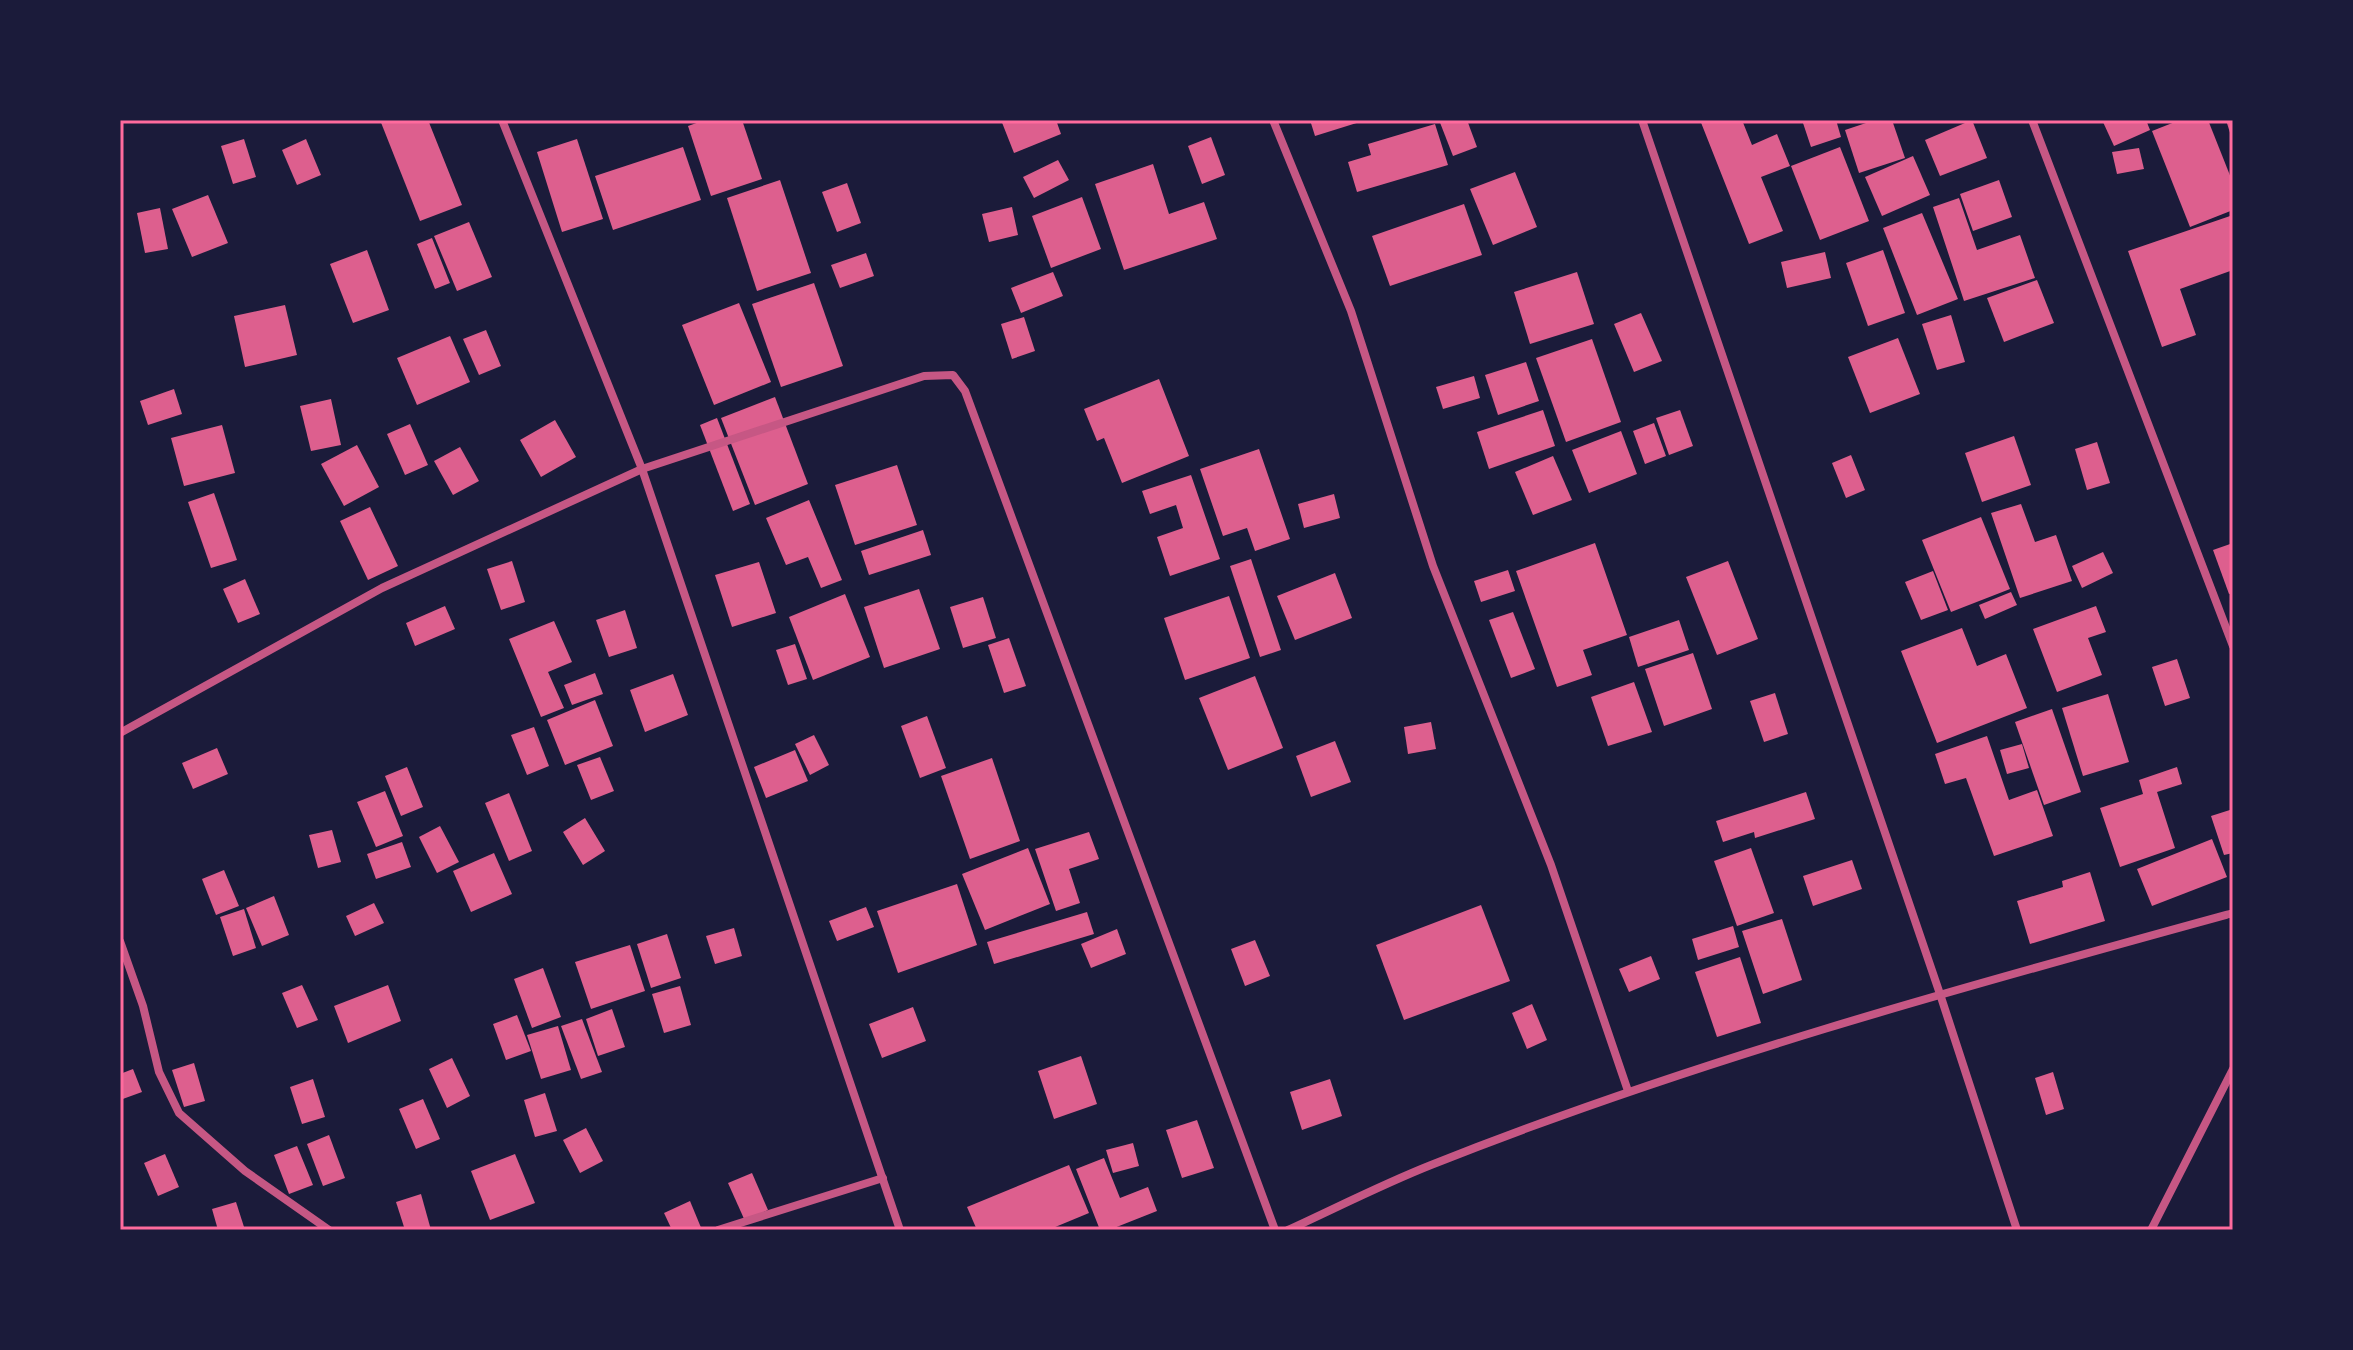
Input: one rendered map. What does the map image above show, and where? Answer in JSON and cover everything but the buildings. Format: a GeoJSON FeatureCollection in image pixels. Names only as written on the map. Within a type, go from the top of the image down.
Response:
{"type":"FeatureCollection","features":[{"type":"Feature","properties":{"kind":"street"},"geometry":{"type":"LineString","coordinates":[[502,120],[642,469],[900,1230]]}},
{"type":"Feature","properties":{"kind":"street"},"geometry":{"type":"LineString","coordinates":[[1273,120],[1351,311],[1433,566],[1551,865],[1628,1091]]}},
{"type":"Feature","properties":{"kind":"street"},"geometry":{"type":"LineString","coordinates":[[1642,120],[1940,994],[2017,1230]]}},
{"type":"Feature","properties":{"kind":"street"},"geometry":{"type":"LineString","coordinates":[[2032,120],[2233,646]]}},
{"type":"Feature","properties":{"kind":"street"},"geometry":{"type":"LineString","coordinates":[[120,733],[382,588],[642,469],[924,376],[953,375],[965,391],[1275,1230]]}},
{"type":"Feature","properties":{"kind":"street"},"geometry":{"type":"LineString","coordinates":[[1288,1230],[1429,1166],[1628,1091],[1940,994],[2233,913]]}},
{"type":"Feature","properties":{"kind":"street"},"geometry":{"type":"LineString","coordinates":[[120,941],[143,1006],[159,1072],[179,1113],[245,1171],[329,1230]]}},
{"type":"Feature","properties":{"kind":"street"},"geometry":{"type":"LineString","coordinates":[[2151,1230],[2233,1069]]}},
{"type":"Feature","properties":{"kind":"street"},"geometry":{"type":"LineString","coordinates":[[718,1230],[883,1178]]}}]}
